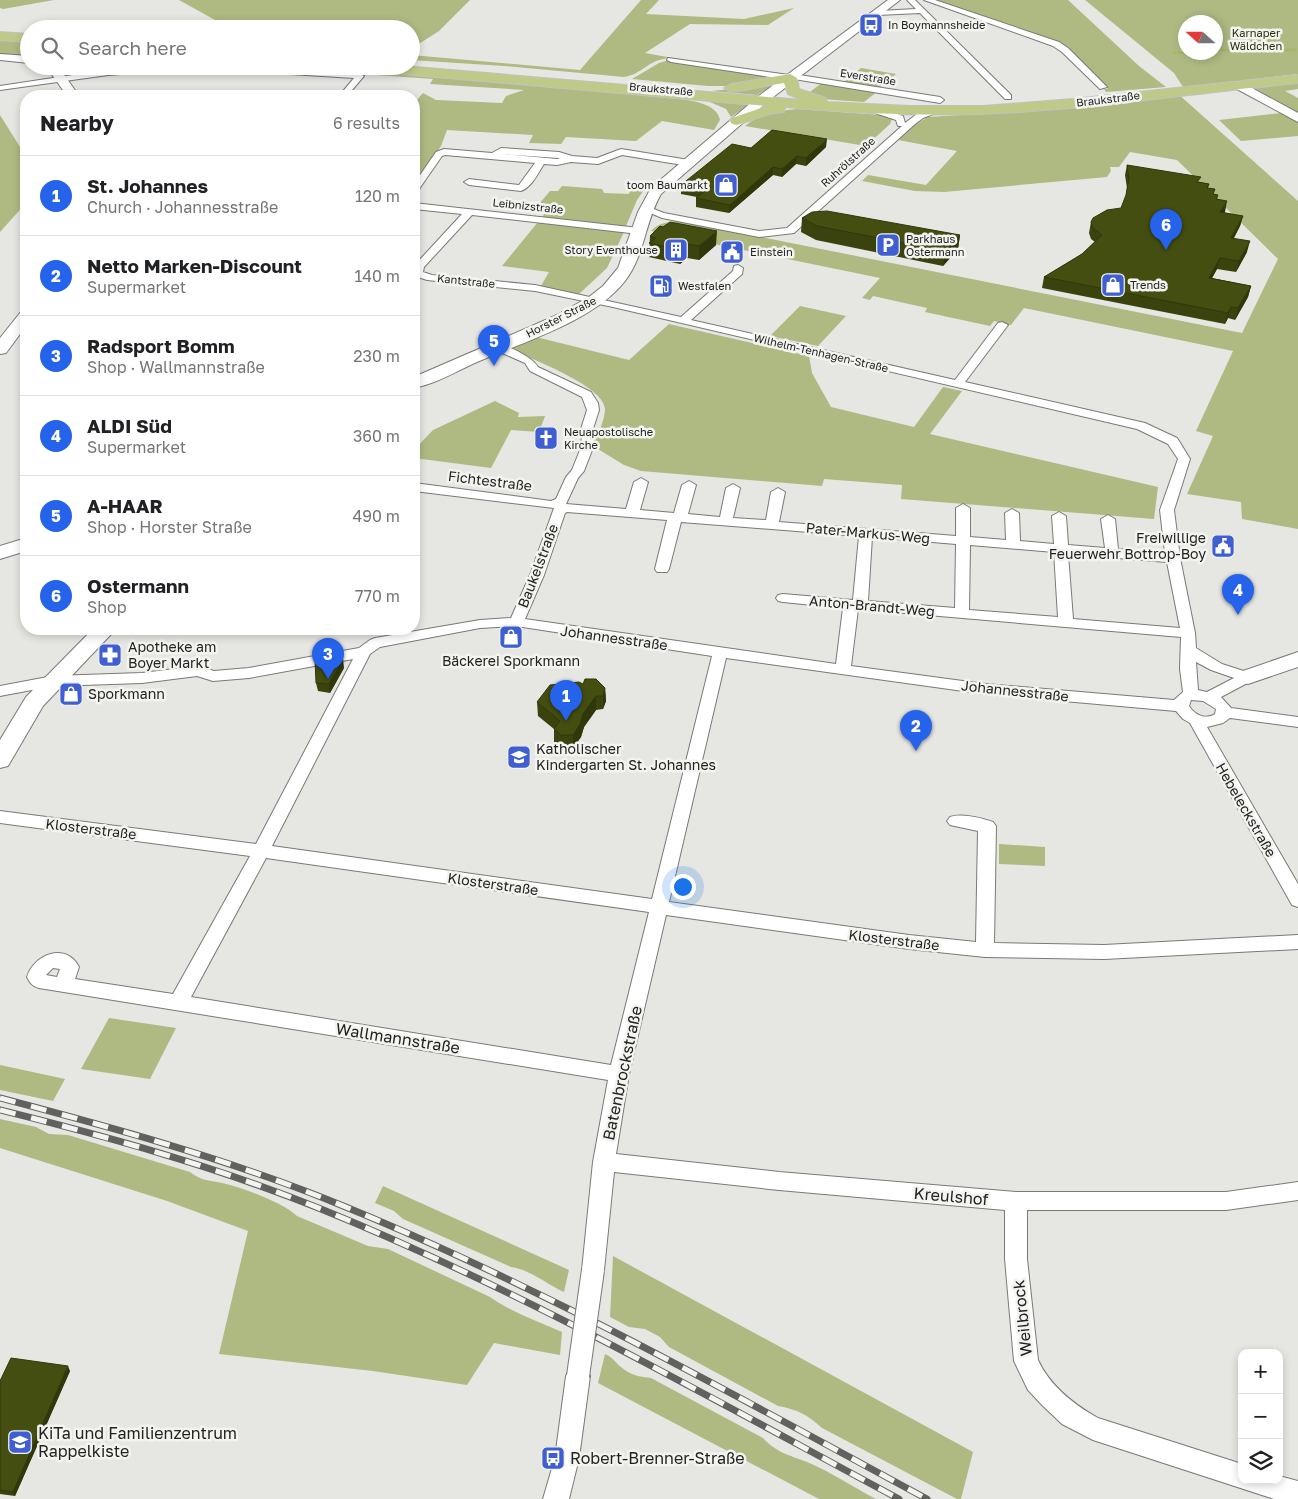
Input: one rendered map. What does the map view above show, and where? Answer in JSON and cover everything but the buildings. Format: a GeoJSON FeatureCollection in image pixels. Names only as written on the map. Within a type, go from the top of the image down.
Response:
{"type":"FeatureCollection","features":[{"type":"Feature","properties":{"kind":"main road"},"geometry":{"type":"LineString","coordinates":[[724,133],[729,115],[762,99],[895,0]]}},
{"type":"Feature","properties":{"kind":"main road"},"geometry":{"type":"LineString","coordinates":[[0,31],[20,33]]}},
{"type":"Feature","properties":{"kind":"main road"},"geometry":{"type":"LineString","coordinates":[[0,36],[20,37]]}},
{"type":"Feature","properties":{"kind":"main road"},"geometry":{"type":"LineString","coordinates":[[0,57],[20,59]]}},
{"type":"Feature","properties":{"kind":"main road","name":"Braukstraße"},"geometry":{"type":"LineString","coordinates":[[420,68],[668,91]]}},
{"type":"Feature","properties":{"kind":"main road","name":"Braukstraße"},"geometry":{"type":"LineString","coordinates":[[420,71],[875,110],[1055,101],[1298,74]]}},
{"type":"Feature","properties":{"kind":"main road"},"geometry":{"type":"LineString","coordinates":[[58,75],[68,90]]}},
{"type":"Feature","properties":{"kind":"main road"},"geometry":{"type":"LineString","coordinates":[[668,91],[732,88],[791,77]]}},
{"type":"Feature","properties":{"kind":"main road"},"geometry":{"type":"LineString","coordinates":[[791,77],[793,91],[830,105]]}},
{"type":"Feature","properties":{"kind":"main road","name":"Braukstraße"},"geometry":{"type":"LineString","coordinates":[[830,105],[931,107],[1068,104],[1298,79]]}},
{"type":"Feature","properties":{"kind":"main road"},"geometry":{"type":"LineString","coordinates":[[1239,84],[1298,118]]}},
{"type":"Feature","properties":{"kind":"main road"},"geometry":{"type":"LineString","coordinates":[[668,91],[707,102],[729,115],[830,105]]}},
{"type":"Feature","properties":{"kind":"main road","name":"Horster Straße"},"geometry":{"type":"LineString","coordinates":[[420,380],[544,326],[596,300],[608,291],[621,276],[646,209],[656,191],[724,133]]}},
{"type":"Feature","properties":{"kind":"main road"},"geometry":{"type":"LineString","coordinates":[[0,349],[20,324]]}},
{"type":"Feature","properties":{"kind":"main road"},"geometry":{"type":"LineString","coordinates":[[0,553],[20,546]]}},
{"type":"Feature","properties":{"kind":"main road"},"geometry":{"type":"LineString","coordinates":[[0,760],[34,702],[99,635]]}},
{"type":"Feature","properties":{"kind":"main road"},"geometry":{"type":"LineString","coordinates":[[1248,677],[1298,659]]}},
{"type":"Feature","properties":{"kind":"street"},"geometry":{"type":"LineString","coordinates":[[911,0],[1008,97]]}},
{"type":"Feature","properties":{"kind":"street"},"geometry":{"type":"LineString","coordinates":[[928,0],[1056,44],[1065,50],[1104,87]]}},
{"type":"Feature","properties":{"kind":"street"},"geometry":{"type":"LineString","coordinates":[[878,13],[919,10],[941,4]]}},
{"type":"Feature","properties":{"kind":"street"},"geometry":{"type":"LineString","coordinates":[[671,60],[791,77]]}},
{"type":"Feature","properties":{"kind":"street"},"geometry":{"type":"LineString","coordinates":[[0,88],[94,75]]}},
{"type":"Feature","properties":{"kind":"street"},"geometry":{"type":"LineString","coordinates":[[342,75],[360,76],[348,90]]}},
{"type":"Feature","properties":{"kind":"street","name":"Everstraße"},"geometry":{"type":"LineString","coordinates":[[791,77],[931,107]]}},
{"type":"Feature","properties":{"kind":"street"},"geometry":{"type":"LineString","coordinates":[[900,124],[931,107]]}},
{"type":"Feature","properties":{"kind":"street","name":"Ruhrölstraße"},"geometry":{"type":"LineString","coordinates":[[646,209],[759,234],[790,231],[931,107]]}},
{"type":"Feature","properties":{"kind":"street","name":"Braukstraße"},"geometry":{"type":"LineString","coordinates":[[875,110],[896,115],[900,118],[900,124]]}},
{"type":"Feature","properties":{"kind":"street","name":"Ruhrölstraße"},"geometry":{"type":"LineString","coordinates":[[778,233],[900,124]]}},
{"type":"Feature","properties":{"kind":"street"},"geometry":{"type":"LineString","coordinates":[[494,156],[501,151],[559,155],[571,159]]}},
{"type":"Feature","properties":{"kind":"street"},"geometry":{"type":"LineString","coordinates":[[420,181],[439,154],[444,152],[556,162],[571,159],[598,160],[621,152],[689,162]]}},
{"type":"Feature","properties":{"kind":"street"},"geometry":{"type":"LineString","coordinates":[[469,182],[521,188],[532,176],[541,161]]}},
{"type":"Feature","properties":{"kind":"street","name":"Leibnizstraße"},"geometry":{"type":"LineString","coordinates":[[420,207],[640,228]]}},
{"type":"Feature","properties":{"kind":"street"},"geometry":{"type":"LineString","coordinates":[[646,209],[778,233]]}},
{"type":"Feature","properties":{"kind":"street","name":"Kantstraße"},"geometry":{"type":"LineString","coordinates":[[420,265],[470,212]]}},
{"type":"Feature","properties":{"kind":"street","name":"Ruhrölstraße"},"geometry":{"type":"LineString","coordinates":[[640,228],[676,217]]}},
{"type":"Feature","properties":{"kind":"street"},"geometry":{"type":"LineString","coordinates":[[683,322],[738,272],[738,268]]}},
{"type":"Feature","properties":{"kind":"street","name":"Kantstraße"},"geometry":{"type":"LineString","coordinates":[[420,274],[431,278],[535,288],[596,300]]}},
{"type":"Feature","properties":{"kind":"street","name":"Wilhelm-Tenhagen-Straße"},"geometry":{"type":"LineString","coordinates":[[596,300],[683,322],[1141,426],[1173,441],[1184,459],[1168,510],[1173,558],[1188,633],[1186,701]]}},
{"type":"Feature","properties":{"kind":"street"},"geometry":{"type":"LineString","coordinates":[[958,384],[1002,325]]}},
{"type":"Feature","properties":{"kind":"street","name":"Baukelstraße"},"geometry":{"type":"LineString","coordinates":[[497,347],[529,361],[534,369],[587,395],[592,403],[593,410],[587,429],[588,445],[578,471],[572,477],[537,575],[516,622]]}},
{"type":"Feature","properties":{"kind":"street"},"geometry":{"type":"LineString","coordinates":[[632,513],[641,482]]}},
{"type":"Feature","properties":{"kind":"street"},"geometry":{"type":"LineString","coordinates":[[662,569],[688,485]]}},
{"type":"Feature","properties":{"kind":"street"},"geometry":{"type":"LineString","coordinates":[[726,521],[734,488]]}},
{"type":"Feature","properties":{"kind":"street","name":"Fichtestraße"},"geometry":{"type":"LineString","coordinates":[[420,489],[561,505]]}},
{"type":"Feature","properties":{"kind":"street"},"geometry":{"type":"LineString","coordinates":[[772,524],[778,492]]}},
{"type":"Feature","properties":{"kind":"street","name":"Pater-Markus-Weg"},"geometry":{"type":"LineString","coordinates":[[561,505],[569,508],[1173,558]]}},
{"type":"Feature","properties":{"kind":"street"},"geometry":{"type":"LineString","coordinates":[[962,614],[964,508]]}},
{"type":"Feature","properties":{"kind":"street"},"geometry":{"type":"LineString","coordinates":[[1012,513],[1012,545]]}},
{"type":"Feature","properties":{"kind":"street"},"geometry":{"type":"LineString","coordinates":[[1059,516],[1066,622]]}},
{"type":"Feature","properties":{"kind":"street"},"geometry":{"type":"LineString","coordinates":[[1108,519],[1112,553]]}},
{"type":"Feature","properties":{"kind":"street"},"geometry":{"type":"LineString","coordinates":[[843,670],[866,533]]}},
{"type":"Feature","properties":{"kind":"street","name":"Anton-Brandt-Weg"},"geometry":{"type":"LineString","coordinates":[[783,598],[1188,633]]}},
{"type":"Feature","properties":{"kind":"street","name":"Johannesstraße"},"geometry":{"type":"LineString","coordinates":[[420,635],[480,624],[516,622],[720,653],[1004,692],[1186,701],[1209,697]]}},
{"type":"Feature","properties":{"kind":"street","name":"Johannesstraße"},"geometry":{"type":"LineString","coordinates":[[0,691],[53,682],[142,678],[198,671],[213,676],[249,673],[364,652],[375,643],[419,635]]}},
{"type":"Feature","properties":{"kind":"street"},"geometry":{"type":"LineString","coordinates":[[1188,649],[1218,669],[1248,677]]}},
{"type":"Feature","properties":{"kind":"street"},"geometry":{"type":"LineString","coordinates":[[178,1002],[261,851],[364,652]]}},
{"type":"Feature","properties":{"kind":"street","name":"Batenbrockstraße"},"geometry":{"type":"LineString","coordinates":[[556,1499],[567,1458],[593,1270],[604,1162],[619,1074],[720,653]]}},
{"type":"Feature","properties":{"kind":"street"},"geometry":{"type":"LineString","coordinates":[[1186,701],[1188,716],[1197,720],[1215,721],[1223,716],[1224,712],[1222,706],[1209,697],[1248,677]]}},
{"type":"Feature","properties":{"kind":"street"},"geometry":{"type":"LineString","coordinates":[[1224,712],[1298,722]]}},
{"type":"Feature","properties":{"kind":"street","name":"Hebeleckstraße"},"geometry":{"type":"LineString","coordinates":[[1197,720],[1199,727],[1298,900]]}},
{"type":"Feature","properties":{"kind":"street","name":"Klosterstraße"},"geometry":{"type":"LineString","coordinates":[[0,817],[261,851],[918,944],[985,950],[1056,952],[1298,942]]}},
{"type":"Feature","properties":{"kind":"street"},"geometry":{"type":"LineString","coordinates":[[956,820],[987,826],[985,950]]}},
{"type":"Feature","properties":{"kind":"street","name":"Wallmannstraße"},"geometry":{"type":"LineString","coordinates":[[64,985],[619,1074]]}},
{"type":"Feature","properties":{"kind":"street","name":"Kreulshof"},"geometry":{"type":"LineString","coordinates":[[604,1162],[778,1181],[1016,1201],[1226,1201],[1298,1191]]}},
{"type":"Feature","properties":{"kind":"street","name":"Weilbrock"},"geometry":{"type":"LineString","coordinates":[[1016,1201],[1016,1258],[1026,1361],[1036,1382],[1071,1416],[1093,1428],[1238,1476]]}},
{"type":"Feature","properties":{"kind":"street"},"geometry":{"type":"LineString","coordinates":[[1266,1484],[1298,1494]]}},
{"type":"Feature","properties":{"kind":"green space"},"geometry":{"type":"Polygon","coordinates":[[[0,0],[54,0],[3,9],[0,8],[0,0]]]}},
{"type":"Feature","properties":{"kind":"green space"},"geometry":{"type":"Polygon","coordinates":[[[179,0],[470,0],[439,31],[420,43],[420,20],[215,20],[179,0]]]}},
{"type":"Feature","properties":{"kind":"green space"},"geometry":{"type":"Polygon","coordinates":[[[641,0],[659,0],[646,14],[744,19],[794,8],[768,25],[690,24],[645,53],[673,58],[652,63],[637,73],[624,77],[420,61],[420,56],[580,70],[641,0]]]}},
{"type":"Feature","properties":{"kind":"green space"},"geometry":{"type":"Polygon","coordinates":[[[933,0],[1068,0],[1139,66],[1166,87],[1106,92],[1104,89],[1108,89],[1088,67],[1051,40],[933,0]]]}},
{"type":"Feature","properties":{"kind":"green space","name":"Karnaper Wäldchen"},"geometry":{"type":"Polygon","coordinates":[[[1085,0],[1298,0],[1298,74],[1183,87],[1174,73],[1085,0]]]}},
{"type":"Feature","properties":{"kind":"green space"},"geometry":{"type":"Polygon","coordinates":[[[0,39],[20,41],[20,57],[0,54],[0,39]]]}},
{"type":"Feature","properties":{"kind":"green space"},"geometry":{"type":"Polygon","coordinates":[[[666,61],[775,78],[727,86],[632,79],[659,63],[666,61]]]}},
{"type":"Feature","properties":{"kind":"green space"},"geometry":{"type":"Polygon","coordinates":[[[861,68],[896,74],[879,88],[844,82],[861,68]]]}},
{"type":"Feature","properties":{"kind":"green space"},"geometry":{"type":"Polygon","coordinates":[[[376,75],[417,75],[680,99],[698,102],[710,107],[720,120],[714,130],[662,121],[636,141],[566,137],[561,144],[529,143],[533,135],[447,130],[441,146],[420,177],[420,96],[423,93],[436,100],[502,103],[506,96],[524,90],[430,84],[433,79],[376,75]]]}},
{"type":"Feature","properties":{"kind":"green space"},"geometry":{"type":"Polygon","coordinates":[[[823,82],[878,91],[864,102],[821,99],[806,95],[823,82]]]}},
{"type":"Feature","properties":{"kind":"green space"},"geometry":{"type":"Polygon","coordinates":[[[1298,82],[1298,89],[1285,91],[1298,98],[1298,114],[1255,88],[1298,82]]]}},
{"type":"Feature","properties":{"kind":"green space"},"geometry":{"type":"Polygon","coordinates":[[[773,85],[757,95],[711,91],[773,85]]]}},
{"type":"Feature","properties":{"kind":"green space"},"geometry":{"type":"Polygon","coordinates":[[[1177,93],[1298,201],[1298,529],[1242,519],[1241,502],[1187,494],[1213,436],[1196,431],[1233,351],[1024,308],[1011,325],[994,321],[990,326],[925,312],[927,308],[873,296],[870,300],[862,298],[880,278],[651,231],[661,224],[681,221],[1242,333],[1278,259],[1177,160],[1130,152],[1119,167],[1110,167],[1111,171],[1107,177],[944,192],[915,191],[862,181],[868,175],[926,185],[957,151],[898,140],[916,124],[928,117],[1073,108],[1177,93]]]}},
{"type":"Feature","properties":{"kind":"green space"},"geometry":{"type":"Polygon","coordinates":[[[703,99],[749,104],[731,117],[726,109],[703,99]]]}},
{"type":"Feature","properties":{"kind":"green space"},"geometry":{"type":"Polygon","coordinates":[[[797,109],[882,115],[892,119],[890,124],[866,146],[745,126],[763,115],[797,109]]]}},
{"type":"Feature","properties":{"kind":"green space"},"geometry":{"type":"Polygon","coordinates":[[[1281,113],[1298,123],[1298,136],[1241,141],[1219,120],[1281,113]]]}},
{"type":"Feature","properties":{"kind":"green space"},"geometry":{"type":"Polygon","coordinates":[[[0,115],[20,147],[20,210],[0,232],[0,115]]]}},
{"type":"Feature","properties":{"kind":"green space"},"geometry":{"type":"Polygon","coordinates":[[[562,186],[602,189],[604,193],[629,194],[630,190],[644,190],[637,200],[626,226],[622,226],[542,217],[551,205],[540,203],[550,191],[558,191],[562,186]]]}},
{"type":"Feature","properties":{"kind":"green space"},"geometry":{"type":"Polygon","coordinates":[[[538,222],[624,232],[607,268],[579,294],[541,286],[549,272],[502,266],[538,222]]]}},
{"type":"Feature","properties":{"kind":"green space"},"geometry":{"type":"Polygon","coordinates":[[[800,306],[846,316],[818,346],[770,336],[800,306]]]}},
{"type":"Feature","properties":{"kind":"green space"},"geometry":{"type":"Polygon","coordinates":[[[669,324],[809,356],[812,373],[831,407],[914,427],[943,387],[962,391],[930,434],[1158,487],[1154,519],[901,499],[902,485],[824,479],[822,486],[641,471],[624,465],[593,446],[605,414],[605,409],[602,400],[593,391],[551,367],[513,350],[513,348],[536,337],[629,360],[669,324]]]}},
{"type":"Feature","properties":{"kind":"green space"},"geometry":{"type":"Polygon","coordinates":[[[495,401],[519,413],[518,417],[545,416],[539,432],[511,430],[491,468],[420,459],[420,444],[433,430],[495,401]]]}},
{"type":"Feature","properties":{"kind":"green space"},"geometry":{"type":"Polygon","coordinates":[[[999,844],[1045,847],[1045,866],[999,864],[999,844]]]}},
{"type":"Feature","properties":{"kind":"green space"},"geometry":{"type":"Polygon","coordinates":[[[109,1018],[176,1028],[150,1079],[81,1069],[109,1018]]]}},
{"type":"Feature","properties":{"kind":"green space"},"geometry":{"type":"Polygon","coordinates":[[[0,1065],[65,1079],[53,1101],[0,1090],[0,1065]]]}},
{"type":"Feature","properties":{"kind":"green space"},"geometry":{"type":"Polygon","coordinates":[[[0,1119],[36,1127],[49,1134],[68,1135],[190,1172],[203,1179],[244,1189],[274,1201],[297,1216],[368,1246],[388,1249],[490,1297],[516,1312],[562,1332],[560,1355],[494,1343],[467,1385],[373,1371],[219,1354],[248,1231],[167,1201],[0,1148],[0,1119]]]}},
{"type":"Feature","properties":{"kind":"green space"},"geometry":{"type":"Polygon","coordinates":[[[383,1186],[569,1270],[564,1292],[532,1274],[511,1267],[403,1219],[394,1211],[375,1203],[383,1186]]]}},
{"type":"Feature","properties":{"kind":"green space"},"geometry":{"type":"Polygon","coordinates":[[[613,1256],[973,1452],[961,1499],[957,1499],[822,1428],[801,1413],[778,1406],[669,1347],[660,1337],[645,1329],[629,1327],[610,1317],[613,1256]]]}},
{"type":"Feature","properties":{"kind":"green space"},"geometry":{"type":"Polygon","coordinates":[[[605,1354],[628,1372],[651,1378],[763,1438],[778,1450],[825,1470],[876,1499],[819,1499],[598,1383],[605,1354]]]}},
{"type":"Feature","properties":{"kind":"waterway"},"geometry":{"type":"LineString","coordinates":[[1223,50],[1296,50]]}},
{"type":"Feature","properties":{"kind":"waterway"},"geometry":{"type":"LineString","coordinates":[[1174,53],[1178,53]]}},
{"type":"Feature","properties":{"kind":"railway"},"geometry":{"type":"LineString","coordinates":[[0,1098],[205,1156],[326,1199],[403,1231],[556,1302],[631,1340],[927,1499]]}},
{"type":"Feature","properties":{"kind":"railway"},"geometry":{"type":"LineString","coordinates":[[0,1110],[122,1142],[202,1166],[321,1209],[395,1241],[542,1309],[899,1499]]}},
{"type":"Feature","properties":{"kind":"place","name":"In Boymannsheide"},"geometry":{"type":"Point","coordinates":[871,25]}},
{"type":"Feature","properties":{"kind":"place","name":"toom Baumarkt"},"geometry":{"type":"Point","coordinates":[726,185]}},
{"type":"Feature","properties":{"kind":"place","name":"Parkhaus Ostermann"},"geometry":{"type":"Point","coordinates":[888,245]}},
{"type":"Feature","properties":{"kind":"place","name":"Story Eventhouse"},"geometry":{"type":"Point","coordinates":[676,250]}},
{"type":"Feature","properties":{"kind":"place","name":"Ostermann"},"geometry":{"type":"Point","coordinates":[1166,250]}},
{"type":"Feature","properties":{"kind":"place","name":"Einstein"},"geometry":{"type":"Point","coordinates":[732,252]}},
{"type":"Feature","properties":{"kind":"place","name":"Trends"},"geometry":{"type":"Point","coordinates":[1113,285]}},
{"type":"Feature","properties":{"kind":"place","name":"Westfalen"},"geometry":{"type":"Point","coordinates":[661,286]}},
{"type":"Feature","properties":{"kind":"place","name":"A-HAAR"},"geometry":{"type":"Point","coordinates":[494,366]}},
{"type":"Feature","properties":{"kind":"place","name":"Neuapostolische Kirche"},"geometry":{"type":"Point","coordinates":[546,438]}},
{"type":"Feature","properties":{"kind":"place","name":"Freiwillige Feuerwehr Bottrop-Boy"},"geometry":{"type":"Point","coordinates":[1223,546]}},
{"type":"Feature","properties":{"kind":"place","name":"ALDI Süd"},"geometry":{"type":"Point","coordinates":[1238,615]}},
{"type":"Feature","properties":{"kind":"place","name":"Bäckerei Sporkmann"},"geometry":{"type":"Point","coordinates":[511,637]}},
{"type":"Feature","properties":{"kind":"place","name":"Apotheke am Boyer Markt"},"geometry":{"type":"Point","coordinates":[110,655]}},
{"type":"Feature","properties":{"kind":"place","name":"Radsport Bomm"},"geometry":{"type":"Point","coordinates":[328,679]}},
{"type":"Feature","properties":{"kind":"place","name":"Sporkmann"},"geometry":{"type":"Point","coordinates":[71,694]}},
{"type":"Feature","properties":{"kind":"place","name":"St. Johannes"},"geometry":{"type":"Point","coordinates":[566,721]}},
{"type":"Feature","properties":{"kind":"place","name":"Netto Marken-Discount"},"geometry":{"type":"Point","coordinates":[916,751]}},
{"type":"Feature","properties":{"kind":"place","name":"Katholischer Kindergarten St. Johannes"},"geometry":{"type":"Point","coordinates":[519,757]}},
{"type":"Feature","properties":{"kind":"place","name":"KiTa und Familienzentrum Rappelkiste"},"geometry":{"type":"Point","coordinates":[20,1442]}},
{"type":"Feature","properties":{"kind":"place","name":"Robert-Brenner-Straße"},"geometry":{"type":"Point","coordinates":[553,1458]}}]}
